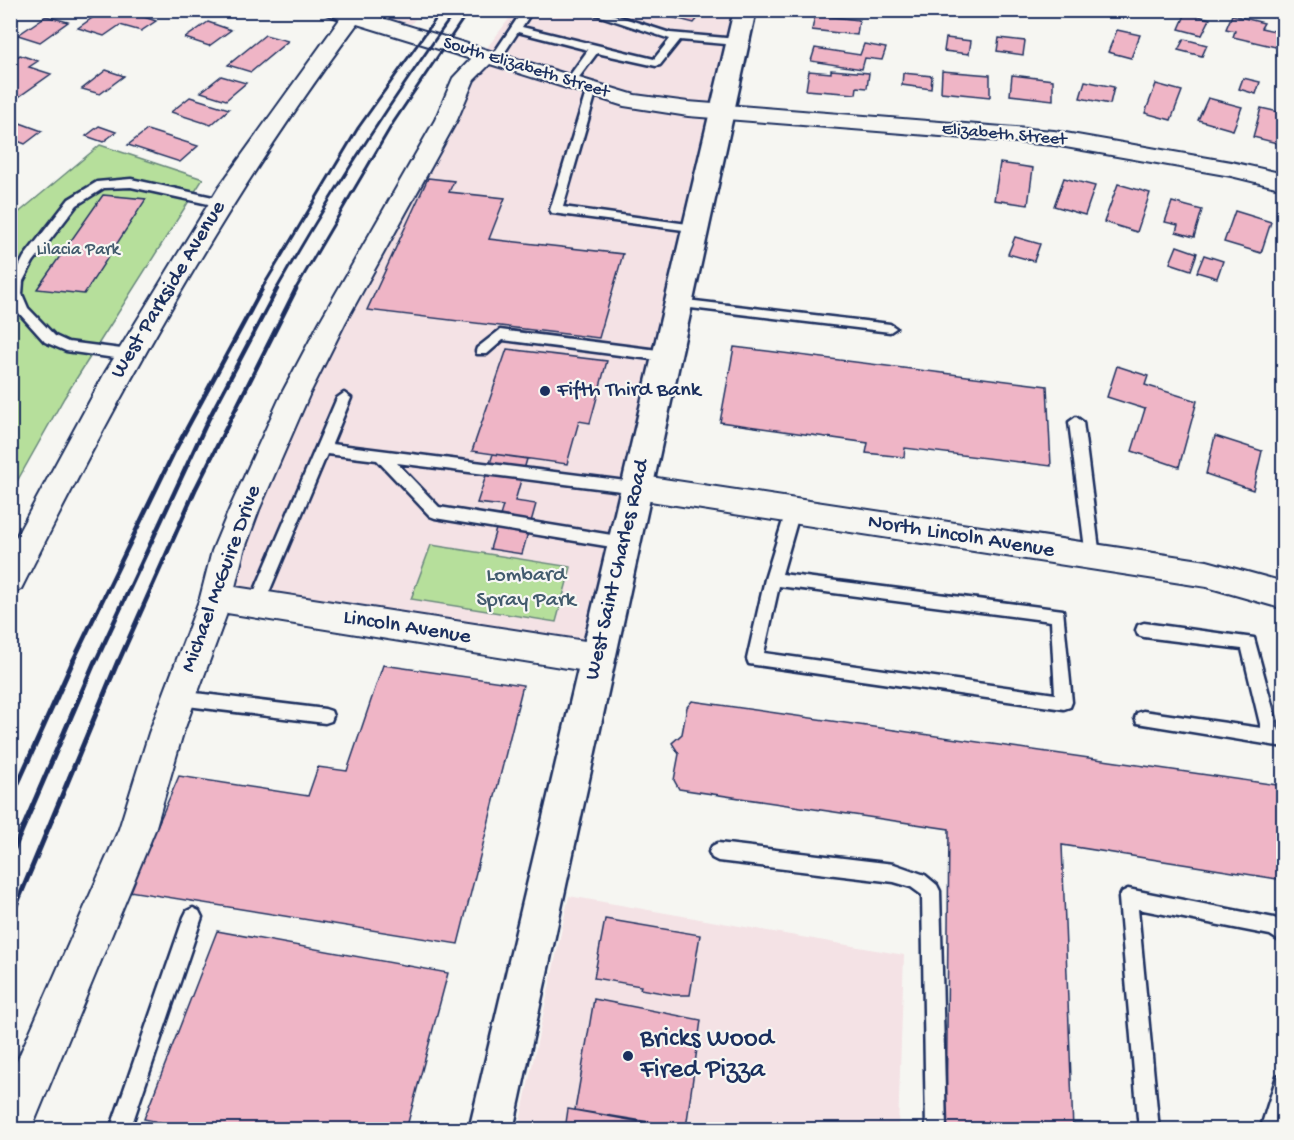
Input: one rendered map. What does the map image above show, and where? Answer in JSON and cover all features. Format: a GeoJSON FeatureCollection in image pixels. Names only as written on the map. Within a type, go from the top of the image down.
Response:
{"type":"FeatureCollection","features":[{"type":"Feature","properties":{"kind":"main road","name":"West Saint Charles Road"},"geometry":{"type":"LineString","coordinates":[[491,1130],[745,10]]}},
{"type":"Feature","properties":{"kind":"street","name":"South Elizabeth Street"},"geometry":{"type":"LineString","coordinates":[[343,13],[632,100],[721,112]]}},
{"type":"Feature","properties":{"kind":"street","name":"West Parkside Avenue"},"geometry":{"type":"LineString","coordinates":[[10,580],[129,355],[343,13]]}},
{"type":"Feature","properties":{"kind":"street","name":"Michael McGuire Drive"},"geometry":{"type":"LineString","coordinates":[[10,1128],[137,830],[179,698],[216,598],[228,551],[296,393],[332,323],[446,120],[464,78],[491,58]]}},
{"type":"Feature","properties":{"kind":"street","name":"Elizabeth Street"},"geometry":{"type":"LineString","coordinates":[[721,112],[1054,138],[1231,169],[1284,182]]}},
{"type":"Feature","properties":{"kind":"street","name":"North Lincoln Avenue"},"geometry":{"type":"LineString","coordinates":[[637,487],[1207,574],[1284,596]]}},
{"type":"Feature","properties":{"kind":"street","name":"Lincoln Avenue"},"geometry":{"type":"LineString","coordinates":[[216,598],[598,658]]}},
{"type":"Feature","properties":{"kind":"lane"},"geometry":{"type":"LineString","coordinates":[[491,58],[528,10]]}},
{"type":"Feature","properties":{"kind":"lane"},"geometry":{"type":"LineString","coordinates":[[587,10],[678,36],[737,42]]}},
{"type":"Feature","properties":{"kind":"lane"},"geometry":{"type":"LineString","coordinates":[[516,28],[656,63],[678,36]]}},
{"type":"Feature","properties":{"kind":"lane"},"geometry":{"type":"LineString","coordinates":[[570,82],[594,49]]}},
{"type":"Feature","properties":{"kind":"lane"},"geometry":{"type":"LineString","coordinates":[[592,89],[556,210],[695,229]]}},
{"type":"Feature","properties":{"kind":"lane"},"geometry":{"type":"LineString","coordinates":[[129,355],[66,346],[50,339],[23,310],[16,294],[17,281],[28,260],[73,202],[101,185],[131,183],[222,203]]}},
{"type":"Feature","properties":{"kind":"lane"},"geometry":{"type":"LineString","coordinates":[[678,303],[890,328]]}},
{"type":"Feature","properties":{"kind":"lane"},"geometry":{"type":"LineString","coordinates":[[482,351],[500,335],[666,356]]}},
{"type":"Feature","properties":{"kind":"lane"},"geometry":{"type":"LineString","coordinates":[[257,604],[344,398]]}},
{"type":"Feature","properties":{"kind":"lane"},"geometry":{"type":"LineString","coordinates":[[1076,422],[1093,556]]}},
{"type":"Feature","properties":{"kind":"lane"},"geometry":{"type":"LineString","coordinates":[[322,448],[637,487]]}},
{"type":"Feature","properties":{"kind":"lane"},"geometry":{"type":"LineString","coordinates":[[382,456],[435,512],[624,543]]}},
{"type":"Feature","properties":{"kind":"lane"},"geometry":{"type":"LineString","coordinates":[[773,579],[1058,615],[1064,702],[755,659],[773,579],[793,511]]}},
{"type":"Feature","properties":{"kind":"lane"},"geometry":{"type":"LineString","coordinates":[[1143,718],[1278,738],[1248,643],[1144,630]]}},
{"type":"Feature","properties":{"kind":"lane"},"geometry":{"type":"LineString","coordinates":[[179,698],[325,716]]}},
{"type":"Feature","properties":{"kind":"lane"},"geometry":{"type":"LineString","coordinates":[[718,852],[894,873],[916,878],[932,891],[936,1130]]}},
{"type":"Feature","properties":{"kind":"lane"},"geometry":{"type":"LineString","coordinates":[[1149,1130],[1128,898],[1274,927],[1284,935]]}},
{"type":"Feature","properties":{"kind":"lane"},"geometry":{"type":"LineString","coordinates":[[120,1130],[193,917]]}},
{"type":"Feature","properties":{"kind":"lane"},"geometry":{"type":"LineString","coordinates":[[1270,1130],[1284,1083]]}},
{"type":"Feature","properties":{"kind":"shaded area"},"geometry":{"type":"Polygon","coordinates":[[[422,10],[411,24],[362,11],[422,10]]]}},
{"type":"Feature","properties":{"kind":"shaded area"},"geometry":{"type":"Polygon","coordinates":[[[515,11],[735,11],[713,103],[637,96],[486,49],[515,11]]]}},
{"type":"Feature","properties":{"kind":"shaded area"},"geometry":{"type":"Polygon","coordinates":[[[487,64],[637,109],[711,116],[582,664],[223,608],[297,410],[469,80],[487,64]]]}},
{"type":"Feature","properties":{"kind":"shaded area"},"geometry":{"type":"Polygon","coordinates":[[[569,896],[904,955],[898,1129],[518,1130],[569,896]]]}},
{"type":"Feature","properties":{"kind":"green space","name":"Lilacia Park"},"geometry":{"type":"Polygon","coordinates":[[[100,145],[203,179],[64,398],[11,492],[11,219],[100,145]]]}},
{"type":"Feature","properties":{"kind":"green space","name":"Lombard Spray Park"},"geometry":{"type":"Polygon","coordinates":[[[431,545],[571,567],[556,622],[411,599],[431,545]]]}},
{"type":"Feature","properties":{"kind":"building"},"geometry":{"type":"Polygon","coordinates":[[[78,10],[123,10],[156,21],[141,31],[120,25],[104,36],[78,28],[95,16],[78,10]]]}},
{"type":"Feature","properties":{"kind":"building"},"geometry":{"type":"Polygon","coordinates":[[[644,10],[705,10],[694,23],[644,10]]]}},
{"type":"Feature","properties":{"kind":"building"},"geometry":{"type":"Polygon","coordinates":[[[1253,10],[1284,10],[1284,20],[1252,12],[1253,10]]]}},
{"type":"Feature","properties":{"kind":"building"},"geometry":{"type":"Polygon","coordinates":[[[1186,13],[1210,19],[1202,35],[1179,29],[1186,13]]]}},
{"type":"Feature","properties":{"kind":"building"},"geometry":{"type":"Polygon","coordinates":[[[815,15],[859,20],[857,35],[812,30],[815,15]]]}},
{"type":"Feature","properties":{"kind":"building"},"geometry":{"type":"Polygon","coordinates":[[[1232,15],[1264,23],[1261,28],[1284,33],[1284,49],[1233,37],[1235,31],[1226,29],[1232,15]]]}},
{"type":"Feature","properties":{"kind":"building"},"geometry":{"type":"Polygon","coordinates":[[[46,16],[68,22],[40,42],[18,35],[46,16]]]}},
{"type":"Feature","properties":{"kind":"building"},"geometry":{"type":"Polygon","coordinates":[[[208,22],[231,30],[209,46],[185,38],[208,22]]]}},
{"type":"Feature","properties":{"kind":"building"},"geometry":{"type":"Polygon","coordinates":[[[1117,30],[1140,35],[1131,58],[1108,52],[1117,30]]]}},
{"type":"Feature","properties":{"kind":"building"},"geometry":{"type":"Polygon","coordinates":[[[265,35],[288,41],[251,72],[228,65],[265,35]]]}},
{"type":"Feature","properties":{"kind":"building"},"geometry":{"type":"Polygon","coordinates":[[[946,38],[971,41],[969,54],[944,51],[946,38]]]}},
{"type":"Feature","properties":{"kind":"building"},"geometry":{"type":"Polygon","coordinates":[[[999,38],[1025,41],[1023,55],[997,51],[999,38]]]}},
{"type":"Feature","properties":{"kind":"building"},"geometry":{"type":"Polygon","coordinates":[[[1184,39],[1207,45],[1202,56],[1178,50],[1184,39]]]}},
{"type":"Feature","properties":{"kind":"building"},"geometry":{"type":"Polygon","coordinates":[[[864,44],[886,48],[882,60],[865,58],[862,69],[811,61],[815,48],[860,55],[864,44]]]}},
{"type":"Feature","properties":{"kind":"building"},"geometry":{"type":"Polygon","coordinates":[[[20,55],[38,61],[29,67],[51,74],[10,103],[10,61],[20,55]]]}},
{"type":"Feature","properties":{"kind":"building"},"geometry":{"type":"Polygon","coordinates":[[[106,70],[124,76],[100,94],[82,89],[106,70]]]}},
{"type":"Feature","properties":{"kind":"building"},"geometry":{"type":"Polygon","coordinates":[[[831,70],[869,73],[867,88],[857,87],[856,94],[806,90],[809,71],[831,73],[831,70]]]}},
{"type":"Feature","properties":{"kind":"building"},"geometry":{"type":"Polygon","coordinates":[[[942,71],[990,75],[990,97],[941,92],[942,71]]]}},
{"type":"Feature","properties":{"kind":"building"},"geometry":{"type":"Polygon","coordinates":[[[903,73],[932,76],[931,89],[902,85],[903,73]]]}},
{"type":"Feature","properties":{"kind":"building"},"geometry":{"type":"Polygon","coordinates":[[[1012,75],[1053,80],[1053,100],[1010,95],[1012,75]]]}},
{"type":"Feature","properties":{"kind":"building"},"geometry":{"type":"Polygon","coordinates":[[[221,76],[246,83],[226,100],[201,92],[221,76]]]}},
{"type":"Feature","properties":{"kind":"building"},"geometry":{"type":"Polygon","coordinates":[[[1243,78],[1260,82],[1256,94],[1239,89],[1243,78]]]}},
{"type":"Feature","properties":{"kind":"building"},"geometry":{"type":"Polygon","coordinates":[[[1085,81],[1114,87],[1110,104],[1080,98],[1085,81]]]}},
{"type":"Feature","properties":{"kind":"building"},"geometry":{"type":"Polygon","coordinates":[[[1156,84],[1182,91],[1171,120],[1145,113],[1156,84]]]}},
{"type":"Feature","properties":{"kind":"building"},"geometry":{"type":"Polygon","coordinates":[[[190,97],[229,109],[211,125],[171,112],[190,97]]]}},
{"type":"Feature","properties":{"kind":"building"},"geometry":{"type":"Polygon","coordinates":[[[1208,98],[1242,107],[1233,130],[1198,120],[1208,98]]]}},
{"type":"Feature","properties":{"kind":"building"},"geometry":{"type":"Polygon","coordinates":[[[1261,108],[1279,112],[1278,120],[1284,122],[1281,144],[1253,137],[1261,108]]]}},
{"type":"Feature","properties":{"kind":"building"},"geometry":{"type":"Polygon","coordinates":[[[20,123],[42,131],[25,144],[10,138],[10,129],[20,123]]]}},
{"type":"Feature","properties":{"kind":"building"},"geometry":{"type":"Polygon","coordinates":[[[99,126],[116,132],[103,142],[86,136],[99,126]]]}},
{"type":"Feature","properties":{"kind":"building"},"geometry":{"type":"Polygon","coordinates":[[[147,130],[198,146],[180,162],[128,145],[147,130]]]}},
{"type":"Feature","properties":{"kind":"building"},"geometry":{"type":"Polygon","coordinates":[[[1000,163],[1033,168],[1028,205],[994,200],[1000,163]]]}},
{"type":"Feature","properties":{"kind":"building"},"geometry":{"type":"Polygon","coordinates":[[[428,178],[454,181],[449,192],[505,198],[489,239],[623,254],[599,338],[367,310],[428,178]]]}},
{"type":"Feature","properties":{"kind":"building"},"geometry":{"type":"Polygon","coordinates":[[[1064,178],[1095,186],[1085,215],[1054,206],[1064,178]]]}},
{"type":"Feature","properties":{"kind":"building"},"geometry":{"type":"Polygon","coordinates":[[[1118,184],[1150,193],[1137,232],[1104,222],[1118,184]]]}},
{"type":"Feature","properties":{"kind":"building"},"geometry":{"type":"Polygon","coordinates":[[[103,195],[146,199],[84,294],[37,289],[103,195]]]}},
{"type":"Feature","properties":{"kind":"building"},"geometry":{"type":"Polygon","coordinates":[[[1172,202],[1202,210],[1194,237],[1176,232],[1178,225],[1165,222],[1172,202]]]}},
{"type":"Feature","properties":{"kind":"building"},"geometry":{"type":"Polygon","coordinates":[[[1235,211],[1271,222],[1261,253],[1224,242],[1235,211]]]}},
{"type":"Feature","properties":{"kind":"building"},"geometry":{"type":"Polygon","coordinates":[[[1015,237],[1040,244],[1034,261],[1008,254],[1015,237]]]}},
{"type":"Feature","properties":{"kind":"building"},"geometry":{"type":"Polygon","coordinates":[[[1177,246],[1197,253],[1191,270],[1170,263],[1177,246]]]}},
{"type":"Feature","properties":{"kind":"building"},"geometry":{"type":"Polygon","coordinates":[[[1204,255],[1223,261],[1217,278],[1197,272],[1204,255]]]}},
{"type":"Feature","properties":{"kind":"building"},"geometry":{"type":"Polygon","coordinates":[[[734,347],[1047,386],[1051,466],[905,448],[904,457],[866,453],[868,443],[720,422],[734,347]]]}},
{"type":"Feature","properties":{"kind":"building","name":"Fifth Third Bank"},"geometry":{"type":"Polygon","coordinates":[[[507,349],[607,361],[590,423],[579,421],[567,464],[472,451],[507,349]]]}},
{"type":"Feature","properties":{"kind":"building"},"geometry":{"type":"Polygon","coordinates":[[[1117,366],[1148,376],[1145,385],[1197,401],[1179,467],[1132,451],[1145,409],[1107,397],[1117,366]]]}},
{"type":"Feature","properties":{"kind":"building"},"geometry":{"type":"Polygon","coordinates":[[[1215,436],[1262,451],[1253,490],[1206,474],[1215,436]]]}},
{"type":"Feature","properties":{"kind":"building"},"geometry":{"type":"Polygon","coordinates":[[[493,454],[527,459],[515,501],[536,504],[522,554],[490,549],[503,506],[477,503],[493,454]]]}},
{"type":"Feature","properties":{"kind":"building"},"geometry":{"type":"Polygon","coordinates":[[[383,665],[523,685],[458,944],[129,891],[179,776],[308,796],[318,767],[347,771],[383,665]]]}},
{"type":"Feature","properties":{"kind":"building"},"geometry":{"type":"Polygon","coordinates":[[[692,701],[1284,786],[1284,880],[1062,845],[1073,1130],[946,1130],[949,829],[679,789],[674,780],[679,754],[672,743],[682,734],[687,707],[692,701]]]}},
{"type":"Feature","properties":{"kind":"building"},"geometry":{"type":"Polygon","coordinates":[[[605,919],[700,935],[690,995],[674,995],[640,989],[641,986],[594,978],[605,919]]]}},
{"type":"Feature","properties":{"kind":"building"},"geometry":{"type":"Polygon","coordinates":[[[217,931],[448,973],[406,1130],[198,1130],[144,1119],[217,931]]]}},
{"type":"Feature","properties":{"kind":"building"},"geometry":{"type":"Polygon","coordinates":[[[594,999],[701,1020],[686,1128],[575,1110],[594,999]]]}},
{"type":"Feature","properties":{"kind":"building"},"geometry":{"type":"Polygon","coordinates":[[[568,1109],[652,1124],[652,1130],[565,1130],[568,1109]]]}},
{"type":"Feature","properties":{"kind":"railway"},"geometry":{"type":"LineString","coordinates":[[261,290],[358,128],[442,10]]}},
{"type":"Feature","properties":{"kind":"railway"},"geometry":{"type":"LineString","coordinates":[[276,290],[362,148],[456,10]]}},
{"type":"Feature","properties":{"kind":"railway"},"geometry":{"type":"LineString","coordinates":[[295,290],[393,123],[469,10]]}},
{"type":"Feature","properties":{"kind":"railway"},"geometry":{"type":"LineString","coordinates":[[72,663],[173,454],[262,289]]}},
{"type":"Feature","properties":{"kind":"railway"},"geometry":{"type":"LineString","coordinates":[[95,663],[208,420],[277,289]]}},
{"type":"Feature","properties":{"kind":"railway"},"geometry":{"type":"LineString","coordinates":[[118,663],[195,490],[296,289]]}},
{"type":"Feature","properties":{"kind":"railway"},"geometry":{"type":"LineString","coordinates":[[10,801],[73,661]]}},
{"type":"Feature","properties":{"kind":"railway"},"geometry":{"type":"LineString","coordinates":[[10,858],[95,661]]}},
{"type":"Feature","properties":{"kind":"railway"},"geometry":{"type":"LineString","coordinates":[[10,920],[118,661]]}},
{"type":"Feature","properties":{"kind":"place","name":"Fifth Third Bank"},"geometry":{"type":"Point","coordinates":[545,391]}},
{"type":"Feature","properties":{"kind":"place","name":"Bricks Wood Fired Pizza"},"geometry":{"type":"Point","coordinates":[628,1056]}}]}
